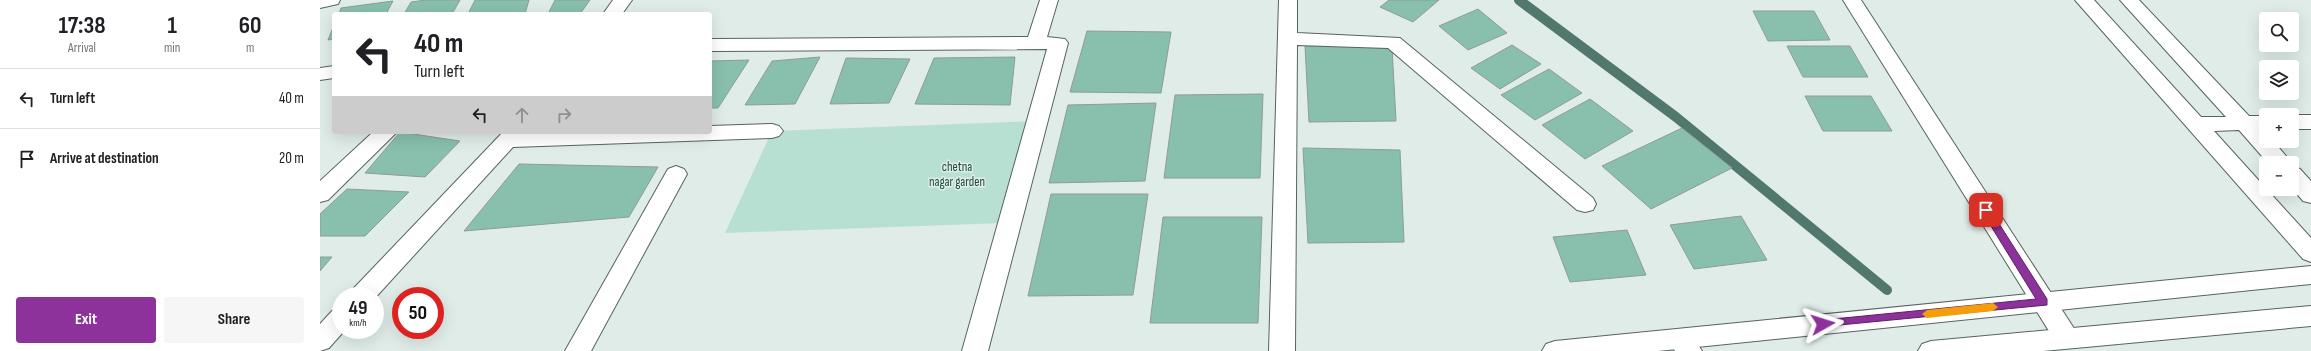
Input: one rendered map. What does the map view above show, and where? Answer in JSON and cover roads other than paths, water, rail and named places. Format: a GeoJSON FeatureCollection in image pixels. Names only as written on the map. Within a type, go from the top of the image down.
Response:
{"type":"FeatureCollection","features":[{"type":"Feature","properties":{"kind":"street"},"geometry":{"type":"LineString","coordinates":[[320,2],[331,0]]}},
{"type":"Feature","properties":{"kind":"street"},"geometry":{"type":"LineString","coordinates":[[614,12],[623,0]]}},
{"type":"Feature","properties":{"kind":"street"},"geometry":{"type":"LineString","coordinates":[[1036,43],[1049,0]]}},
{"type":"Feature","properties":{"kind":"street"},"geometry":{"type":"LineString","coordinates":[[1282,351],[1288,0]]}},
{"type":"Feature","properties":{"kind":"street"},"geometry":{"type":"LineString","coordinates":[[1852,0],[2066,337]]}},
{"type":"Feature","properties":{"kind":"street"},"geometry":{"type":"LineString","coordinates":[[2084,0],[2311,253]]}},
{"type":"Feature","properties":{"kind":"street"},"geometry":{"type":"LineString","coordinates":[[2129,0],[2275,156]]}},
{"type":"Feature","properties":{"kind":"street"},"geometry":{"type":"LineString","coordinates":[[1287,39],[1393,42],[1585,204]]}},
{"type":"Feature","properties":{"kind":"street"},"geometry":{"type":"LineString","coordinates":[[712,45],[1058,43],[975,351]]}},
{"type":"Feature","properties":{"kind":"street"},"geometry":{"type":"LineString","coordinates":[[320,74],[332,72]]}},
{"type":"Feature","properties":{"kind":"street"},"geometry":{"type":"LineString","coordinates":[[2299,122],[2311,122]]}},
{"type":"Feature","properties":{"kind":"street"},"geometry":{"type":"LineString","coordinates":[[2196,124],[2259,123]]}},
{"type":"Feature","properties":{"kind":"street"},"geometry":{"type":"LineString","coordinates":[[712,132],[772,131]]}},
{"type":"Feature","properties":{"kind":"street"},"geometry":{"type":"LineString","coordinates":[[320,194],[384,134]]}},
{"type":"Feature","properties":{"kind":"street"},"geometry":{"type":"LineString","coordinates":[[370,287],[511,136],[615,134]]}},
{"type":"Feature","properties":{"kind":"street"},"geometry":{"type":"LineString","coordinates":[[578,351],[676,174]]}},
{"type":"Feature","properties":{"kind":"street"},"geometry":{"type":"LineString","coordinates":[[2299,182],[2311,195]]}},
{"type":"Feature","properties":{"kind":"street"},"geometry":{"type":"LineString","coordinates":[[1555,351],[1685,345],[2044,302],[2311,275]]}},
{"type":"Feature","properties":{"kind":"street"},"geometry":{"type":"LineString","coordinates":[[1931,351],[2066,337],[2311,316]]}},
{"type":"Feature","properties":{"kind":"street"},"geometry":{"type":"LineString","coordinates":[[320,341],[332,328]]}},
{"type":"Feature","properties":{"kind":"waterway"},"geometry":{"type":"LineString","coordinates":[[1519,0],[1676,117],[1887,290]]}},
{"type":"Feature","properties":{"kind":"park label","name":"chetna nagar garden"},"geometry":{"type":"Point","coordinates":[957,174]}}]}
